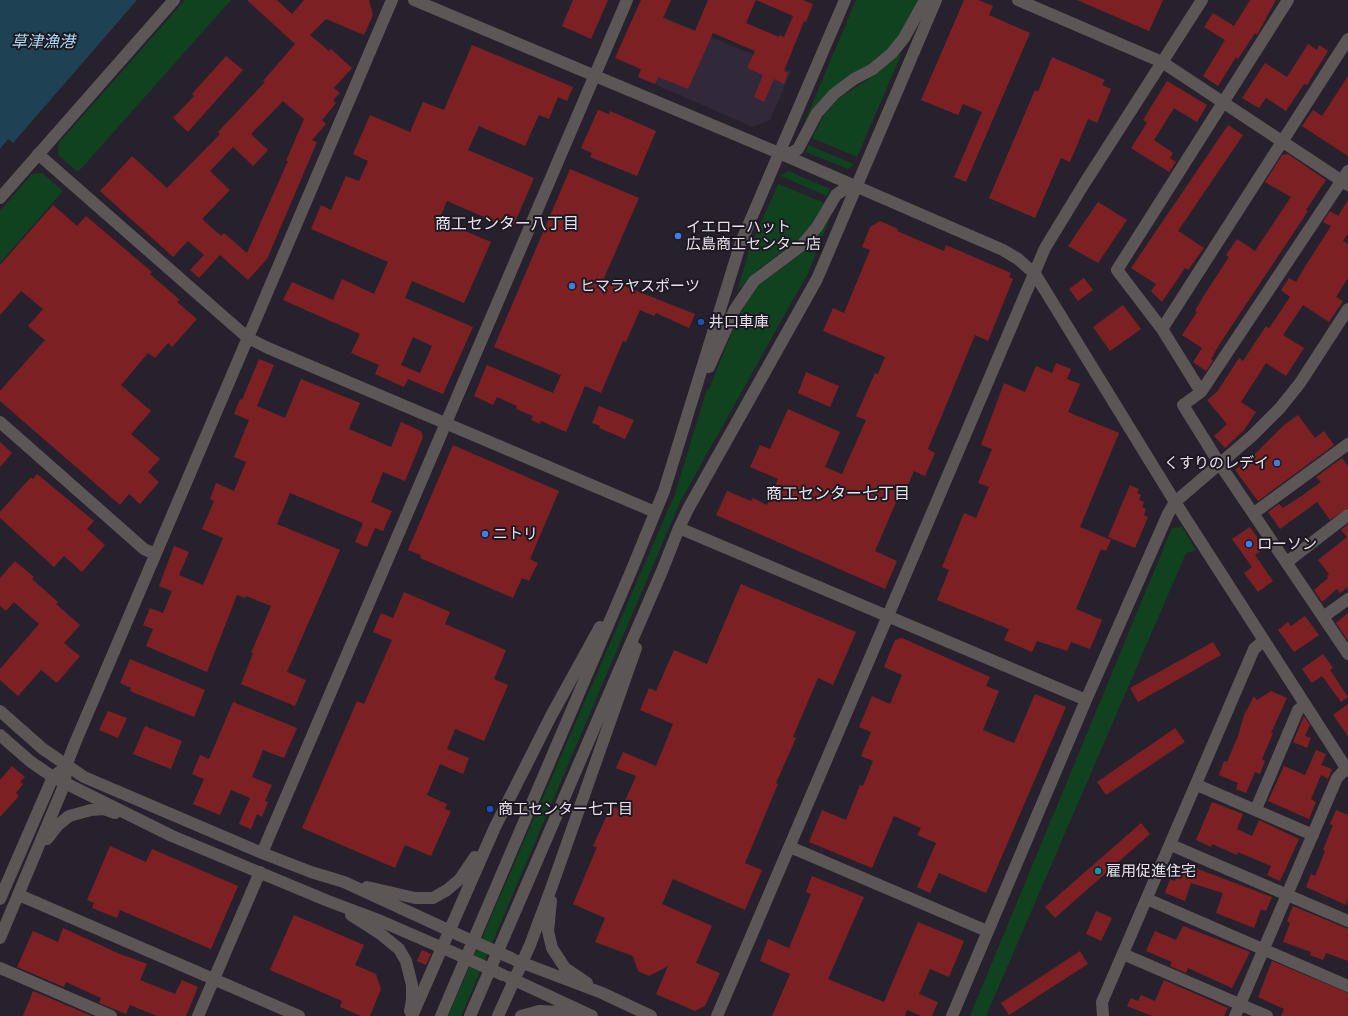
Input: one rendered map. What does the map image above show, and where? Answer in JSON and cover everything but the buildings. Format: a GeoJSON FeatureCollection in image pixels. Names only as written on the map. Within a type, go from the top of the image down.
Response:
{"type":"FeatureCollection","features":[{"type":"Feature","properties":{"kind":"street"},"geometry":{"type":"LineString","coordinates":[[0,198],[174,0]]}},
{"type":"Feature","properties":{"kind":"street"},"geometry":{"type":"LineString","coordinates":[[0,938],[66,783],[66,766],[392,0]]}},
{"type":"Feature","properties":{"kind":"street"},"geometry":{"type":"LineString","coordinates":[[414,0],[596,75],[1003,250],[1018,259],[1035,274],[1263,642],[1347,768],[1337,778],[1235,1016]]}},
{"type":"Feature","properties":{"kind":"street"},"geometry":{"type":"LineString","coordinates":[[262,853],[627,0]]}},
{"type":"Feature","properties":{"kind":"street"},"geometry":{"type":"LineString","coordinates":[[441,1016],[664,491],[741,242],[845,0]]}},
{"type":"Feature","properties":{"kind":"street"},"geometry":{"type":"LineString","coordinates":[[779,153],[791,153],[798,149],[817,113],[828,100],[844,86],[873,69],[892,53],[904,38],[924,0]]}},
{"type":"Feature","properties":{"kind":"street"},"geometry":{"type":"LineString","coordinates":[[498,1016],[515,980],[516,960],[552,886],[662,572],[679,528],[688,509],[817,279],[936,0]]}},
{"type":"Feature","properties":{"kind":"street"},"geometry":{"type":"LineString","coordinates":[[1018,0],[1162,62],[1282,142],[1346,179],[1201,392],[1183,405],[1219,463],[1348,654]]}},
{"type":"Feature","properties":{"kind":"street"},"geometry":{"type":"LineString","coordinates":[[717,1016],[887,616],[1049,241],[1202,0]]}},
{"type":"Feature","properties":{"kind":"street"},"geometry":{"type":"LineString","coordinates":[[1201,392],[1162,329],[1117,270],[1288,0]]}},
{"type":"Feature","properties":{"kind":"street"},"geometry":{"type":"LineString","coordinates":[[1162,329],[1348,38]]}},
{"type":"Feature","properties":{"kind":"street"},"geometry":{"type":"LineString","coordinates":[[38,154],[248,338],[655,512]]}},
{"type":"Feature","properties":{"kind":"street"},"geometry":{"type":"LineString","coordinates":[[689,410],[735,309],[744,294],[763,273],[802,246],[818,227],[836,195],[842,190],[856,187]]}},
{"type":"Feature","properties":{"kind":"street"},"geometry":{"type":"LineString","coordinates":[[952,1016],[1086,700],[1168,514],[1175,502],[1252,436],[1280,408],[1300,383],[1348,309]]}},
{"type":"Feature","properties":{"kind":"street"},"geometry":{"type":"LineString","coordinates":[[0,422],[144,549],[155,554]]}},
{"type":"Feature","properties":{"kind":"street"},"geometry":{"type":"LineString","coordinates":[[1254,513],[1348,444]]}},
{"type":"Feature","properties":{"kind":"street"},"geometry":{"type":"LineString","coordinates":[[1287,562],[1348,515]]}},
{"type":"Feature","properties":{"kind":"street"},"geometry":{"type":"LineString","coordinates":[[679,528],[1086,700]]}},
{"type":"Feature","properties":{"kind":"street"},"geometry":{"type":"LineString","coordinates":[[411,1016],[447,950],[495,826],[551,716],[632,569]]}},
{"type":"Feature","properties":{"kind":"street"},"geometry":{"type":"LineString","coordinates":[[470,1016],[662,572]]}},
{"type":"Feature","properties":{"kind":"street"},"geometry":{"type":"LineString","coordinates":[[1323,617],[1348,599]]}},
{"type":"Feature","properties":{"kind":"street"},"geometry":{"type":"LineString","coordinates":[[1103,1016],[1102,1002],[1197,785],[1254,649],[1263,642]]}},
{"type":"Feature","properties":{"kind":"street"},"geometry":{"type":"LineString","coordinates":[[1256,809],[1298,710],[1304,705]]}},
{"type":"Feature","properties":{"kind":"street"},"geometry":{"type":"LineString","coordinates":[[0,711],[43,748],[66,766],[84,777],[262,853],[311,872],[344,882],[416,898],[437,897],[460,879],[495,826]]}},
{"type":"Feature","properties":{"kind":"street"},"geometry":{"type":"LineString","coordinates":[[0,734],[31,762],[53,777],[172,836]]}},
{"type":"Feature","properties":{"kind":"street"},"geometry":{"type":"LineString","coordinates":[[0,899],[53,777],[66,766]]}},
{"type":"Feature","properties":{"kind":"street"},"geometry":{"type":"LineString","coordinates":[[1197,785],[1256,809],[1313,835]]}},
{"type":"Feature","properties":{"kind":"street"},"geometry":{"type":"LineString","coordinates":[[31,866],[44,842],[58,825],[70,816],[91,810],[104,809],[328,901],[376,919],[515,980],[592,1016]]}},
{"type":"Feature","properties":{"kind":"street"},"geometry":{"type":"LineString","coordinates":[[1171,845],[1286,895],[1347,919]]}},
{"type":"Feature","properties":{"kind":"street"},"geometry":{"type":"LineString","coordinates":[[790,847],[987,931]]}},
{"type":"Feature","properties":{"kind":"street"},"geometry":{"type":"LineString","coordinates":[[198,1016],[260,872]]}},
{"type":"Feature","properties":{"kind":"street"},"geometry":{"type":"LineString","coordinates":[[344,882],[454,933],[516,960],[602,994],[651,1016]]}},
{"type":"Feature","properties":{"kind":"street"},"geometry":{"type":"LineString","coordinates":[[552,886],[548,931],[552,948],[565,968],[602,994]]}},
{"type":"Feature","properties":{"kind":"street"},"geometry":{"type":"LineString","coordinates":[[19,895],[299,1016]]}},
{"type":"Feature","properties":{"kind":"street"},"geometry":{"type":"LineString","coordinates":[[1147,899],[1264,948],[1348,986]]}},
{"type":"Feature","properties":{"kind":"street"},"geometry":{"type":"LineString","coordinates":[[328,901],[382,935],[399,949],[410,970],[412,1000],[411,1016]]}},
{"type":"Feature","properties":{"kind":"street"},"geometry":{"type":"LineString","coordinates":[[1123,954],[1267,1016]]}},
{"type":"Feature","properties":{"kind":"street"},"geometry":{"type":"LineString","coordinates":[[0,968],[111,1016]]}},
{"type":"Feature","properties":{"kind":"street"},"geometry":{"type":"LineString","coordinates":[[520,1016],[539,1011],[563,1012],[580,1016]]}},
{"type":"Feature","properties":{"kind":"shaded area"},"geometry":{"type":"Polygon","coordinates":[[[664,17],[791,71],[770,120],[753,127],[638,77],[664,17]]]}},
{"type":"Feature","properties":{"kind":"green space"},"geometry":{"type":"Polygon","coordinates":[[[185,0],[231,0],[78,172],[59,156],[58,144],[185,0]]]}},
{"type":"Feature","properties":{"kind":"green space"},"geometry":{"type":"Polygon","coordinates":[[[856,0],[918,0],[899,35],[888,49],[870,64],[851,74],[830,90],[818,103],[803,126],[856,0]]]}},
{"type":"Feature","properties":{"kind":"green space"},"geometry":{"type":"Polygon","coordinates":[[[899,54],[901,55],[857,157],[812,138],[824,115],[838,99],[879,72],[899,54]]]}},
{"type":"Feature","properties":{"kind":"green space"},"geometry":{"type":"Polygon","coordinates":[[[808,145],[854,164],[848,169],[806,152],[808,145]]]}},
{"type":"Feature","properties":{"kind":"green space"},"geometry":{"type":"Polygon","coordinates":[[[788,171],[830,189],[827,196],[781,176],[788,171]]]}},
{"type":"Feature","properties":{"kind":"green space"},"geometry":{"type":"Polygon","coordinates":[[[42,173],[63,191],[0,263],[0,211],[32,174],[42,173]]]}},
{"type":"Feature","properties":{"kind":"green space"},"geometry":{"type":"Polygon","coordinates":[[[778,184],[824,203],[811,226],[799,239],[756,271],[737,291],[750,248],[778,184]]]}},
{"type":"Feature","properties":{"kind":"green space"},"geometry":{"type":"Polygon","coordinates":[[[830,218],[808,273],[680,502],[461,1016],[448,1016],[675,494],[707,389],[709,389],[739,315],[758,286],[808,248],[830,218]]]}},
{"type":"Feature","properties":{"kind":"green space"},"geometry":{"type":"Polygon","coordinates":[[[1182,527],[1196,550],[1186,553],[986,1016],[970,1016],[1172,528],[1182,527]]]}},
{"type":"Feature","properties":{"kind":"water","name":"草津漁港"},"geometry":{"type":"Polygon","coordinates":[[[0,0],[137,0],[13,143],[8,139],[0,149],[0,0]]]}},
{"type":"Feature","properties":{"kind":"place","name":"イエローハット 広島商工センター店"},"geometry":{"type":"Point","coordinates":[678,236]}},
{"type":"Feature","properties":{"kind":"place","name":"ヒマラヤスポーツ"},"geometry":{"type":"Point","coordinates":[572,286]}},
{"type":"Feature","properties":{"kind":"place","name":"井口車庫"},"geometry":{"type":"Point","coordinates":[701,322]}},
{"type":"Feature","properties":{"kind":"place","name":"くすりのレデイ"},"geometry":{"type":"Point","coordinates":[1277,463]}},
{"type":"Feature","properties":{"kind":"place","name":"ニトリ"},"geometry":{"type":"Point","coordinates":[485,534]}},
{"type":"Feature","properties":{"kind":"place","name":"ローソン"},"geometry":{"type":"Point","coordinates":[1249,544]}},
{"type":"Feature","properties":{"kind":"place","name":"商工センター七丁目"},"geometry":{"type":"Point","coordinates":[490,809]}},
{"type":"Feature","properties":{"kind":"place","name":"雇用促進住宅"},"geometry":{"type":"Point","coordinates":[1098,871]}},
{"type":"Feature","properties":{"kind":"district","name":"商工センター八丁目"},"geometry":{"type":"Point","coordinates":[507,224]}},
{"type":"Feature","properties":{"kind":"district","name":"商工センター七丁目"},"geometry":{"type":"Point","coordinates":[838,494]}}]}
